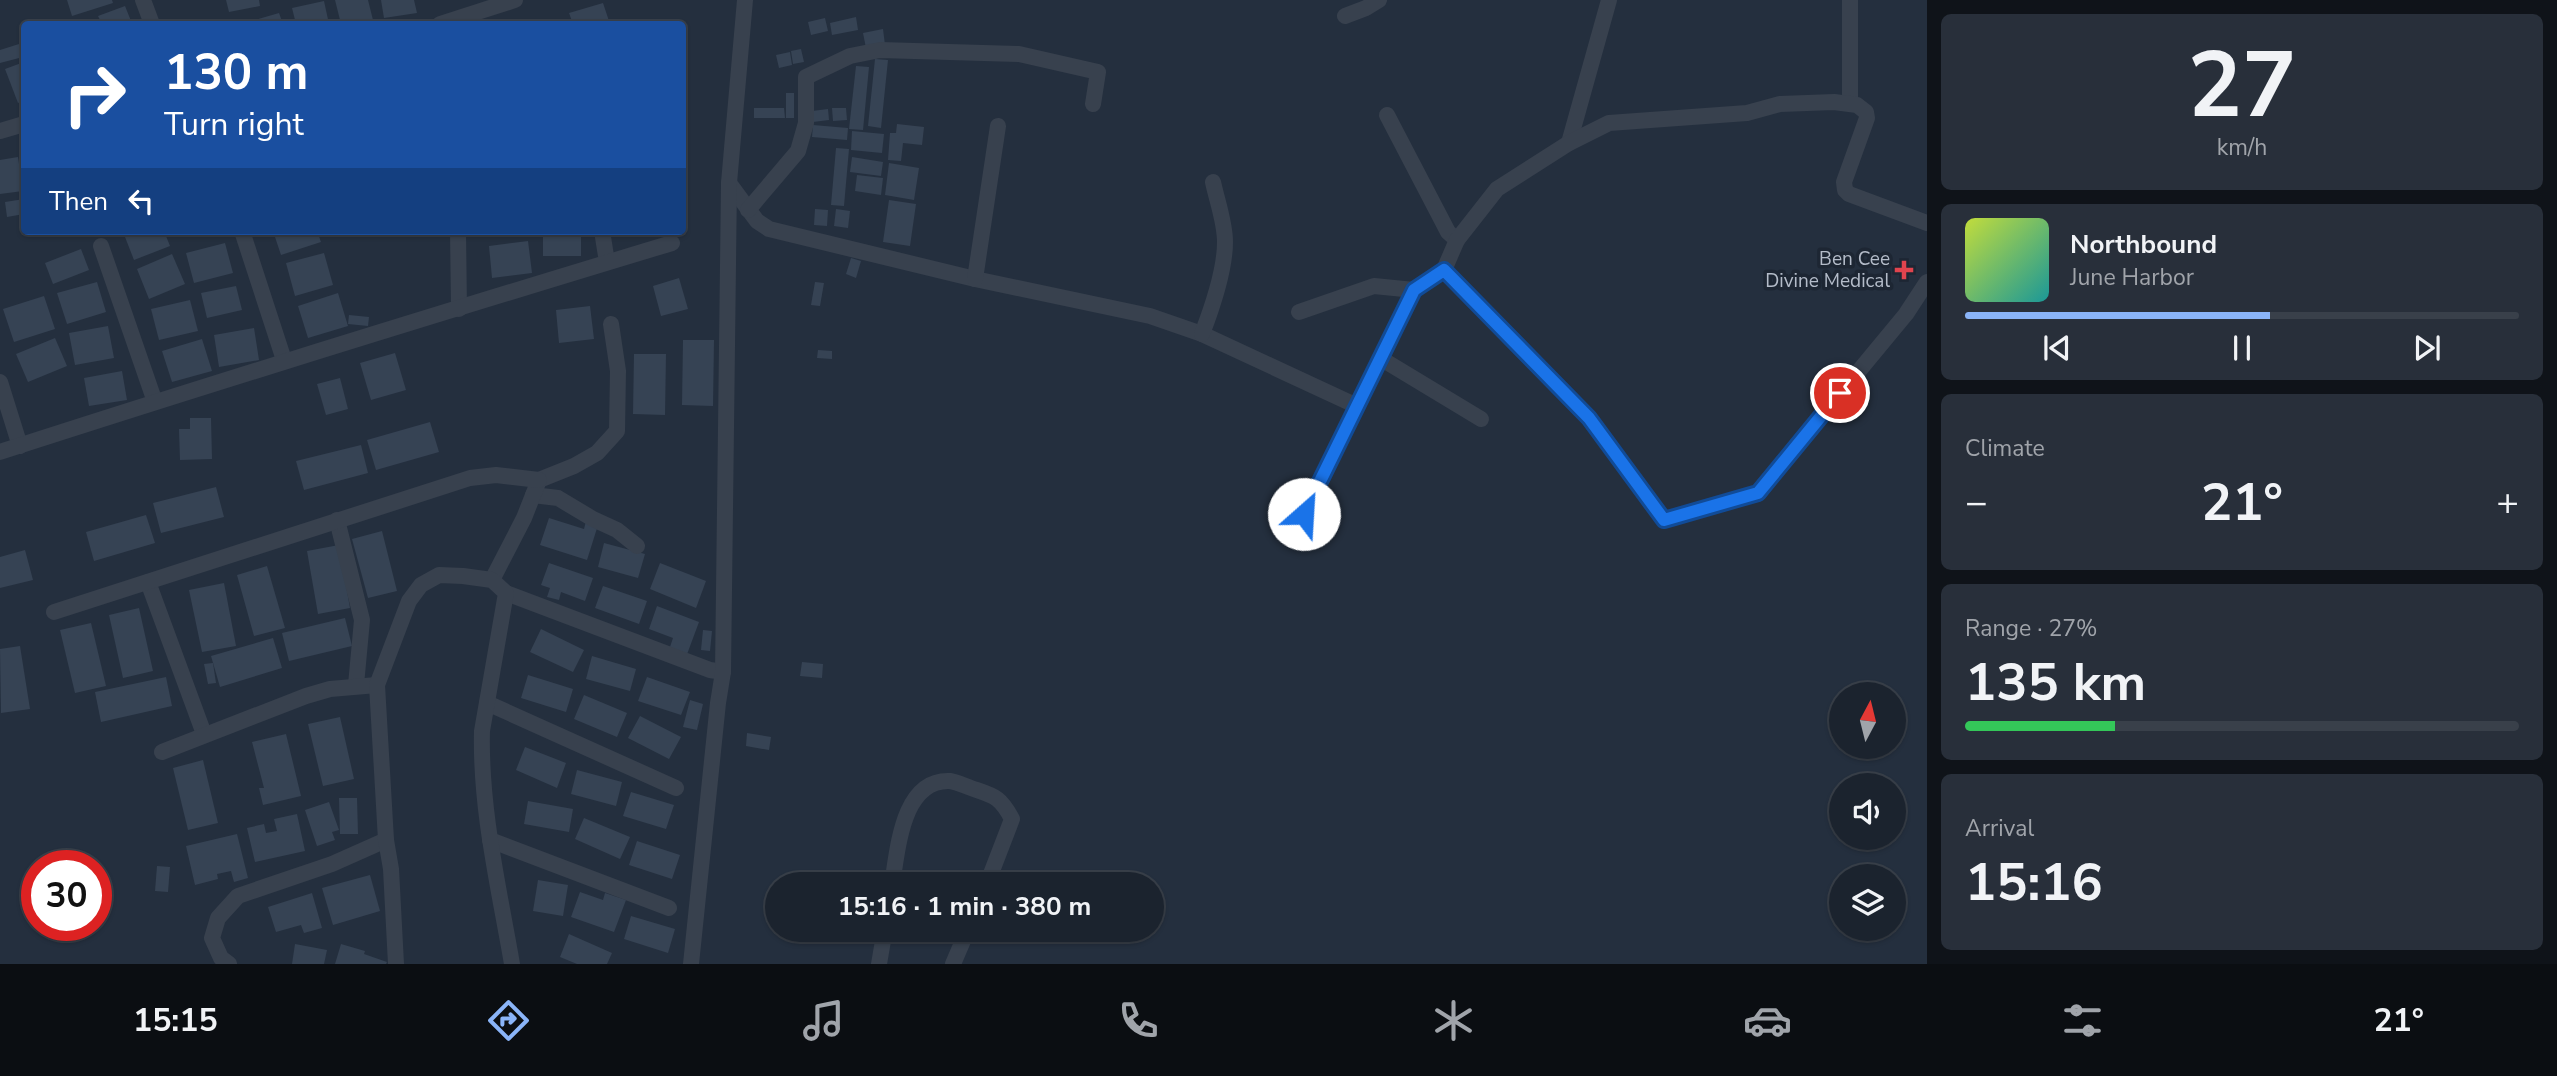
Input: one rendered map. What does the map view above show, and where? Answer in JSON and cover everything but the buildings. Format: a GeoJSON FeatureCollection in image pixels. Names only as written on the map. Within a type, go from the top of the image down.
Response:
{"type":"FeatureCollection","features":[{"type":"Feature","properties":{"kind":"street"},"geometry":{"type":"LineString","coordinates":[[143,0],[151,21]]}},
{"type":"Feature","properties":{"kind":"street"},"geometry":{"type":"LineString","coordinates":[[449,21],[515,0]]}},
{"type":"Feature","properties":{"kind":"street"},"geometry":{"type":"LineString","coordinates":[[693,963],[723,672],[729,183],[745,0]]}},
{"type":"Feature","properties":{"kind":"street"},"geometry":{"type":"LineString","coordinates":[[1345,16],[1379,0]]}},
{"type":"Feature","properties":{"kind":"street"},"geometry":{"type":"LineString","coordinates":[[1569,143],[1609,0]]}},
{"type":"Feature","properties":{"kind":"street"},"geometry":{"type":"LineString","coordinates":[[1850,0],[1850,103]]}},
{"type":"Feature","properties":{"kind":"street"},"geometry":{"type":"LineString","coordinates":[[748,210],[798,151],[806,123],[806,77],[850,56],[880,50],[1019,54],[1055,61],[1098,72],[1093,104]]}},
{"type":"Feature","properties":{"kind":"street"},"geometry":{"type":"LineString","coordinates":[[1304,514],[1414,290],[1444,270],[1457,240],[1497,189],[1569,143],[1609,123],[1747,113],[1780,104],[1850,103],[1863,109],[1867,118],[1844,182],[1844,190],[1927,223]]}},
{"type":"Feature","properties":{"kind":"street"},"geometry":{"type":"LineString","coordinates":[[1387,115],[1448,232],[1457,240]]}},
{"type":"Feature","properties":{"kind":"street"},"geometry":{"type":"LineString","coordinates":[[0,131],[21,125]]}},
{"type":"Feature","properties":{"kind":"street"},"geometry":{"type":"LineString","coordinates":[[975,279],[998,127]]}},
{"type":"Feature","properties":{"kind":"street"},"geometry":{"type":"LineString","coordinates":[[1202,334],[1224,254],[1225,239],[1213,182]]}},
{"type":"Feature","properties":{"kind":"street"},"geometry":{"type":"LineString","coordinates":[[729,183],[748,210],[768,229],[975,279],[1150,316],[1202,334],[1357,406]]}},
{"type":"Feature","properties":{"kind":"street"},"geometry":{"type":"LineString","coordinates":[[243,235],[284,360]]}},
{"type":"Feature","properties":{"kind":"street"},"geometry":{"type":"LineString","coordinates":[[458,235],[459,309]]}},
{"type":"Feature","properties":{"kind":"street"},"geometry":{"type":"LineString","coordinates":[[604,235],[607,262]]}},
{"type":"Feature","properties":{"kind":"street"},"geometry":{"type":"LineString","coordinates":[[0,452],[284,360],[672,243]]}},
{"type":"Feature","properties":{"kind":"street"},"geometry":{"type":"LineString","coordinates":[[101,246],[155,402]]}},
{"type":"Feature","properties":{"kind":"street"},"geometry":{"type":"LineString","coordinates":[[1444,270],[1589,418],[1664,520],[1758,493],[1906,314],[1927,282]]}},
{"type":"Feature","properties":{"kind":"street"},"geometry":{"type":"LineString","coordinates":[[1299,312],[1374,286],[1414,290]]}},
{"type":"Feature","properties":{"kind":"street"},"geometry":{"type":"LineString","coordinates":[[492,580],[536,487],[597,453],[617,431],[618,370],[611,324]]}},
{"type":"Feature","properties":{"kind":"street"},"geometry":{"type":"LineString","coordinates":[[1380,358],[1481,419]]}},
{"type":"Feature","properties":{"kind":"street"},"geometry":{"type":"LineString","coordinates":[[0,382],[20,446]]}},
{"type":"Feature","properties":{"kind":"street"},"geometry":{"type":"LineString","coordinates":[[54,612],[470,478],[496,475],[536,487],[558,498],[617,530],[636,546]]}},
{"type":"Feature","properties":{"kind":"street"},"geometry":{"type":"LineString","coordinates":[[337,520],[362,620],[356,685]]}},
{"type":"Feature","properties":{"kind":"street"},"geometry":{"type":"LineString","coordinates":[[396,964],[377,685],[409,601],[421,585],[439,575],[492,580],[506,593],[710,670],[723,672]]}},
{"type":"Feature","properties":{"kind":"street"},"geometry":{"type":"LineString","coordinates":[[148,582],[204,734]]}},
{"type":"Feature","properties":{"kind":"street"},"geometry":{"type":"LineString","coordinates":[[506,593],[482,731],[482,750],[490,840],[512,964]]}},
{"type":"Feature","properties":{"kind":"street"},"geometry":{"type":"LineString","coordinates":[[162,752],[306,696],[356,685],[377,685]]}},
{"type":"Feature","properties":{"kind":"street"},"geometry":{"type":"LineString","coordinates":[[487,703],[676,788]]}},
{"type":"Feature","properties":{"kind":"street"},"geometry":{"type":"LineString","coordinates":[[894,872],[898,845],[911,804],[919,792],[932,784],[951,781],[997,797],[1012,819],[992,872]]}},
{"type":"Feature","properties":{"kind":"street"},"geometry":{"type":"LineString","coordinates":[[229,964],[221,958],[212,938],[218,918],[238,896],[332,864],[386,840]]}},
{"type":"Feature","properties":{"kind":"street"},"geometry":{"type":"LineString","coordinates":[[490,840],[669,908]]}},
{"type":"Feature","properties":{"kind":"street"},"geometry":{"type":"LineString","coordinates":[[879,964],[883,942]]}},
{"type":"Feature","properties":{"kind":"street"},"geometry":{"type":"LineString","coordinates":[[953,964],[962,942]]}},
{"type":"Feature","properties":{"kind":"place","name":"Ben Cee Divine Medical"},"geometry":{"type":"Point","coordinates":[1904,270]}},
{"type":"Feature","properties":{"kind":"route"},"geometry":{"type":"LineString","coordinates":[[1304,514],[1414,290],[1444,270],[1589,418],[1664,520],[1758,493],[1840,393]]}}]}
